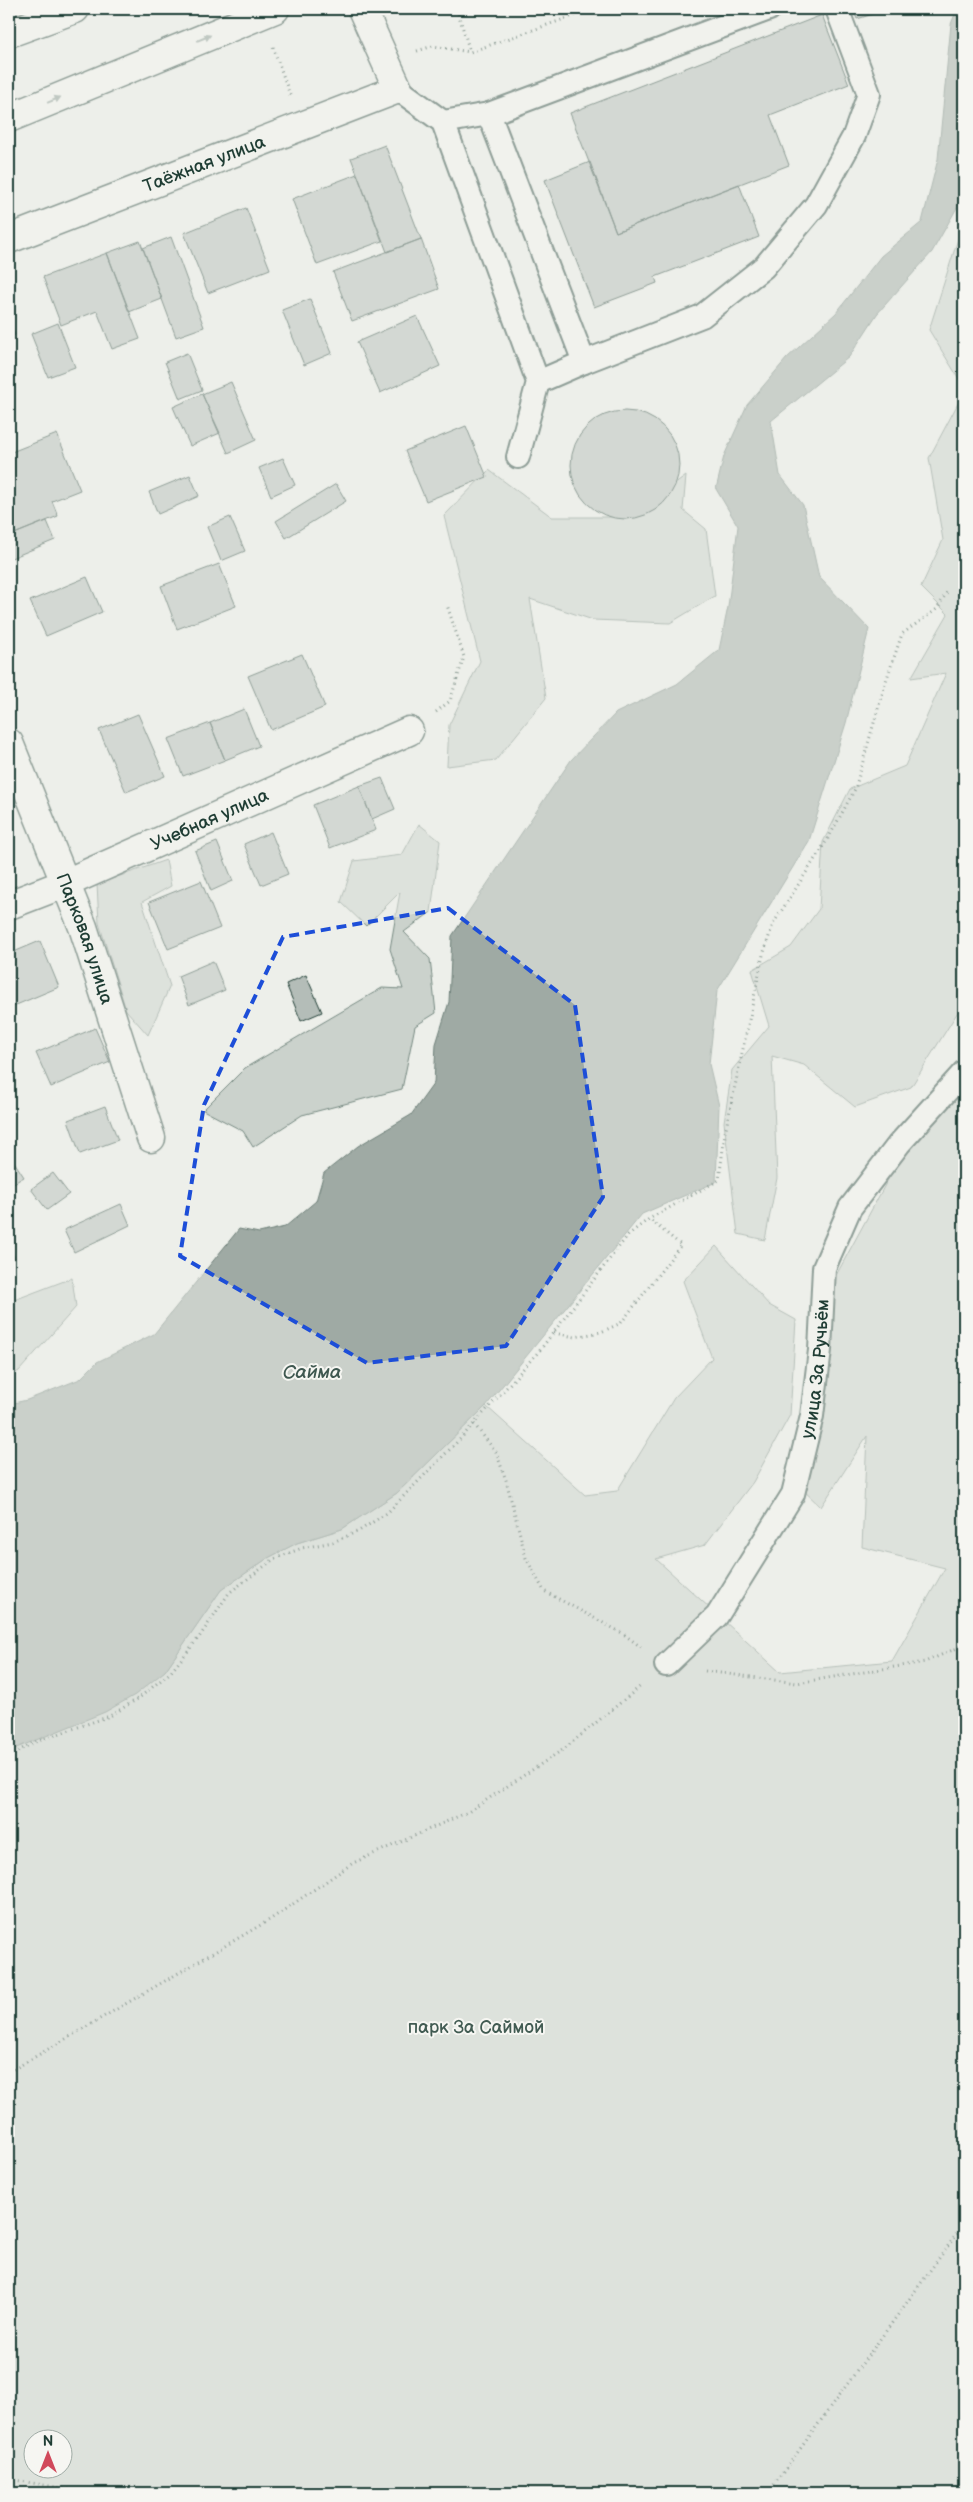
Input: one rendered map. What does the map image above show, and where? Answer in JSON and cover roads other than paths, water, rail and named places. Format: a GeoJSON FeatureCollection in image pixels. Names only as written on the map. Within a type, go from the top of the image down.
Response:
{"type":"FeatureCollection","features":[{"type":"Feature","properties":{"kind":"street"},"geometry":{"type":"LineString","coordinates":[[9,33],[75,9]]}},
{"type":"Feature","properties":{"kind":"street"},"geometry":{"type":"LineString","coordinates":[[362,9],[398,89]]}},
{"type":"Feature","properties":{"kind":"street"},"geometry":{"type":"LineString","coordinates":[[9,118],[268,11]]}},
{"type":"Feature","properties":{"kind":"street","name":"Таёжная улица"},"geometry":{"type":"LineString","coordinates":[[9,239],[398,89]]}},
{"type":"Feature","properties":{"kind":"street","name":"Учебная улица"},"geometry":{"type":"LineString","coordinates":[[9,905],[66,883],[409,731]]}},
{"type":"Feature","properties":{"kind":"street","name":"Парковая улица"},"geometry":{"type":"LineString","coordinates":[[9,743],[83,927],[151,1138]]}},
{"type":"Feature","properties":{"kind":"lane"},"geometry":{"type":"LineString","coordinates":[[443,122],[489,114],[769,9]]}},
{"type":"Feature","properties":{"kind":"lane"},"geometry":{"type":"LineString","coordinates":[[538,382],[702,316],[764,267],[816,205],[854,136],[869,94],[837,9]]}},
{"type":"Feature","properties":{"kind":"lane"},"geometry":{"type":"LineString","coordinates":[[398,89],[443,122],[538,382],[518,457]]}},
{"type":"Feature","properties":{"kind":"lane"},"geometry":{"type":"LineString","coordinates":[[489,114],[584,362]]}},
{"type":"Feature","properties":{"kind":"lane","name":"улица За Ручьём"},"geometry":{"type":"LineString","coordinates":[[666,1665],[717,1616],[793,1494],[812,1416],[820,1350],[824,1268],[850,1208],[899,1144],[964,1072]]}},
{"type":"Feature","properties":{"kind":"water","name":"Сайма"},"geometry":{"type":"Polygon","coordinates":[[[957,9],[964,9],[963,197],[932,252],[877,314],[849,357],[771,421],[780,475],[803,505],[819,577],[869,629],[846,723],[809,841],[717,991],[709,1064],[719,1106],[716,1182],[642,1214],[486,1406],[397,1493],[342,1529],[297,1543],[268,1558],[221,1590],[165,1671],[135,1695],[105,1712],[9,1751],[9,1404],[27,1400],[80,1379],[97,1362],[154,1334],[239,1229],[259,1233],[285,1227],[316,1201],[324,1173],[358,1146],[411,1115],[434,1083],[436,1044],[449,1002],[452,936],[571,760],[616,713],[677,684],[719,650],[728,607],[738,526],[716,489],[724,456],[747,405],[787,358],[836,313],[881,256],[922,222],[938,159],[951,24],[957,9]]]}},
{"type":"Feature","properties":{"kind":"park label","name":"парк За Саймой"},"geometry":{"type":"Point","coordinates":[476,2027]}}]}
